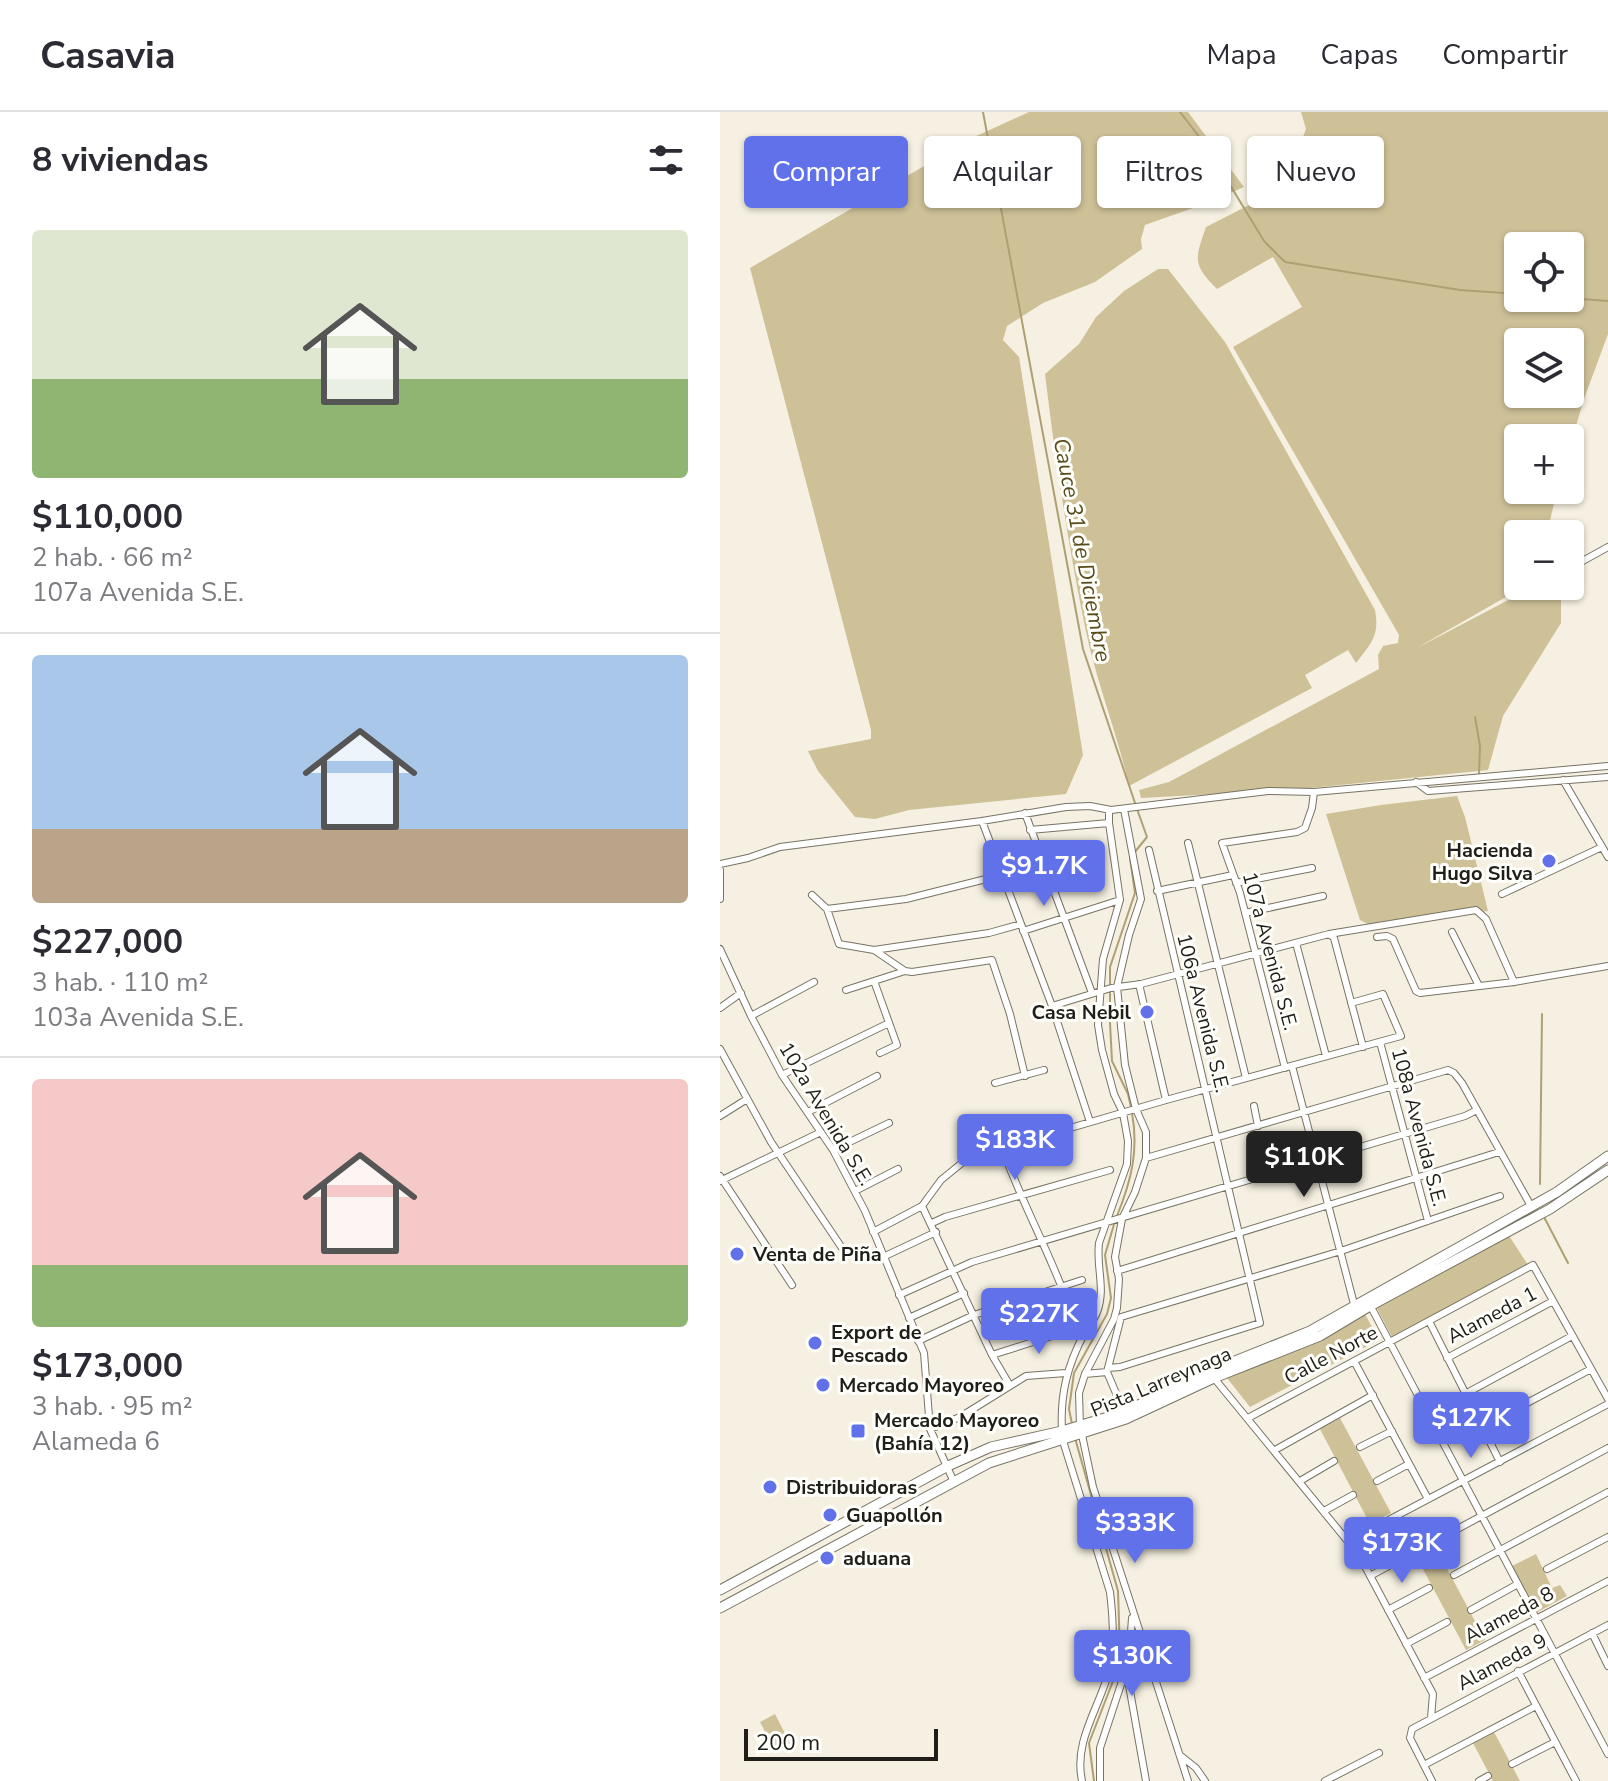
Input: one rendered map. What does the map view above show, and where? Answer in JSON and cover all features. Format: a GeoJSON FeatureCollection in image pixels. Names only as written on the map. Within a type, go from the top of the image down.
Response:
{"type":"FeatureCollection","features":[{"type":"Feature","properties":{"kind":"main road","name":"Pista Larreynaga"},"geometry":{"type":"LineString","coordinates":[[1080,1430],[1126,1419],[1214,1378],[1320,1336],[1368,1302],[1584,1175],[1608,1156]]}},
{"type":"Feature","properties":{"kind":"main road","name":"Pista Larreynaga"},"geometry":{"type":"LineString","coordinates":[[720,1608],[989,1463],[1080,1430],[1200,1375],[1296,1338],[1354,1304],[1368,1302],[1550,1209],[1608,1170]]}},
{"type":"Feature","properties":{"kind":"main road","name":"Pista Larreynaga"},"geometry":{"type":"LineString","coordinates":[[720,1590],[948,1466],[991,1447],[1064,1436]]}},
{"type":"Feature","properties":{"kind":"street"},"geometry":{"type":"LineString","coordinates":[[1584,560],[1608,547]]}},
{"type":"Feature","properties":{"kind":"street"},"geometry":{"type":"LineString","coordinates":[[720,864],[780,847],[1066,807],[1116,809],[1268,791],[1314,792],[1608,766]]}},
{"type":"Feature","properties":{"kind":"street"},"geometry":{"type":"LineString","coordinates":[[1416,782],[1428,791],[1608,777]]}},
{"type":"Feature","properties":{"kind":"street"},"geometry":{"type":"LineString","coordinates":[[1563,780],[1608,857]]}},
{"type":"Feature","properties":{"kind":"street","name":"107a Avenida S.E."},"geometry":{"type":"LineString","coordinates":[[1314,792],[1305,828],[1297,832],[1222,843],[1305,1113],[1354,1304]]}},
{"type":"Feature","properties":{"kind":"street"},"geometry":{"type":"LineString","coordinates":[[1116,809],[1109,823],[1120,900],[1103,959],[1098,1025],[1114,1094],[1146,1132],[1146,1158],[1135,1192],[1113,1222],[1117,1308],[1079,1393],[1080,1430],[1093,1487],[1188,1781]]}},
{"type":"Feature","properties":{"kind":"street"},"geometry":{"type":"LineString","coordinates":[[1082,1781],[1081,1753],[1085,1734],[1107,1678],[1113,1634],[1110,1592],[1064,1436],[1061,1411],[1066,1373],[1097,1313],[1103,1291],[1098,1256],[1113,1222],[1127,1164],[1129,1111],[1117,987],[1141,899],[1134,854],[1116,809]]}},
{"type":"Feature","properties":{"kind":"street"},"geometry":{"type":"LineString","coordinates":[[1025,813],[1092,993]]}},
{"type":"Feature","properties":{"kind":"street"},"geometry":{"type":"LineString","coordinates":[[982,821],[1052,1006],[1090,1122]]}},
{"type":"Feature","properties":{"kind":"street"},"geometry":{"type":"LineString","coordinates":[[1030,830],[1109,823]]}},
{"type":"Feature","properties":{"kind":"street"},"geometry":{"type":"LineString","coordinates":[[1188,843],[1246,1078]]}},
{"type":"Feature","properties":{"kind":"street"},"geometry":{"type":"LineString","coordinates":[[1502,894],[1602,847]]}},
{"type":"Feature","properties":{"kind":"street","name":"106a Avenida S.E."},"geometry":{"type":"LineString","coordinates":[[1108,1370],[1260,1323],[1226,1189],[1206,1089],[1149,850]]}},
{"type":"Feature","properties":{"kind":"street"},"geometry":{"type":"LineString","coordinates":[[1236,883],[1312,868]]}},
{"type":"Feature","properties":{"kind":"street"},"geometry":{"type":"LineString","coordinates":[[720,870],[720,899]]}},
{"type":"Feature","properties":{"kind":"street"},"geometry":{"type":"LineString","coordinates":[[827,909],[906,899],[1002,875]]}},
{"type":"Feature","properties":{"kind":"street"},"geometry":{"type":"LineString","coordinates":[[1157,891],[1233,875]]}},
{"type":"Feature","properties":{"kind":"street"},"geometry":{"type":"LineString","coordinates":[[812,895],[827,909],[839,944],[874,950],[1022,927],[1120,900]]}},
{"type":"Feature","properties":{"kind":"street"},"geometry":{"type":"LineString","coordinates":[[1245,913],[1323,896]]}},
{"type":"Feature","properties":{"kind":"street"},"geometry":{"type":"LineString","coordinates":[[1052,1006],[1100,990],[1178,975],[1296,943],[1476,910],[1486,919],[1514,982]]}},
{"type":"Feature","properties":{"kind":"street"},"geometry":{"type":"LineString","coordinates":[[1452,932],[1479,986]]}},
{"type":"Feature","properties":{"kind":"street"},"geometry":{"type":"LineString","coordinates":[[1332,936],[1363,1047]]}},
{"type":"Feature","properties":{"kind":"street"},"geometry":{"type":"LineString","coordinates":[[1377,937],[1393,939],[1416,991],[1420,993],[1514,982],[1608,966]]}},
{"type":"Feature","properties":{"kind":"street"},"geometry":{"type":"LineString","coordinates":[[1296,943],[1326,1056]]}},
{"type":"Feature","properties":{"kind":"street","name":"102a Avenida S.E."},"geometry":{"type":"LineString","coordinates":[[720,949],[782,1075],[833,1150],[873,1232],[926,1363],[930,1429],[953,1480]]}},
{"type":"Feature","properties":{"kind":"street"},"geometry":{"type":"LineString","coordinates":[[874,950],[905,971],[912,972],[992,960],[1010,1014],[1025,1076]]}},
{"type":"Feature","properties":{"kind":"street"},"geometry":{"type":"LineString","coordinates":[[846,990],[905,971]]}},
{"type":"Feature","properties":{"kind":"street"},"geometry":{"type":"LineString","coordinates":[[874,981],[897,1045],[880,1053]]}},
{"type":"Feature","properties":{"kind":"street"},"geometry":{"type":"LineString","coordinates":[[751,1016],[814,982]]}},
{"type":"Feature","properties":{"kind":"street"},"geometry":{"type":"LineString","coordinates":[[1139,984],[1166,1100]]}},
{"type":"Feature","properties":{"kind":"street"},"geometry":{"type":"LineString","coordinates":[[720,1008],[741,993]]}},
{"type":"Feature","properties":{"kind":"street"},"geometry":{"type":"LineString","coordinates":[[873,1232],[922,1206],[941,1180],[968,1158],[1401,1036],[1383,994],[1351,1003]]}},
{"type":"Feature","properties":{"kind":"street"},"geometry":{"type":"LineString","coordinates":[[782,1075],[889,1023]]}},
{"type":"Feature","properties":{"kind":"street","name":"108a Avenida S.E."},"geometry":{"type":"LineString","coordinates":[[1380,1042],[1428,1221]]}},
{"type":"Feature","properties":{"kind":"street"},"geometry":{"type":"LineString","coordinates":[[721,1051],[780,1154],[846,1254]]}},
{"type":"Feature","properties":{"kind":"street"},"geometry":{"type":"LineString","coordinates":[[995,1083],[1044,1070]]}},
{"type":"Feature","properties":{"kind":"street"},"geometry":{"type":"LineString","coordinates":[[1146,1158],[1448,1070],[1462,1083],[1531,1206]]}},
{"type":"Feature","properties":{"kind":"street"},"geometry":{"type":"LineString","coordinates":[[808,1112],[877,1076]]}},
{"type":"Feature","properties":{"kind":"street"},"geometry":{"type":"LineString","coordinates":[[720,1116],[747,1099]]}},
{"type":"Feature","properties":{"kind":"street"},"geometry":{"type":"LineString","coordinates":[[1254,1106],[1258,1126]]}},
{"type":"Feature","properties":{"kind":"street"},"geometry":{"type":"LineString","coordinates":[[899,1295],[972,1262],[1316,1162],[1477,1110]]}},
{"type":"Feature","properties":{"kind":"street"},"geometry":{"type":"LineString","coordinates":[[833,1150],[889,1123]]}},
{"type":"Feature","properties":{"kind":"street"},"geometry":{"type":"LineString","coordinates":[[792,1285],[721,1179],[780,1154],[821,1132]]}},
{"type":"Feature","properties":{"kind":"street"},"geometry":{"type":"LineString","coordinates":[[992,1355],[1077,1328],[1002,1148]]}},
{"type":"Feature","properties":{"kind":"street"},"geometry":{"type":"LineString","coordinates":[[1117,1271],[1238,1236],[1499,1152]]}},
{"type":"Feature","properties":{"kind":"street"},"geometry":{"type":"LineString","coordinates":[[855,1191],[898,1169]]}},
{"type":"Feature","properties":{"kind":"street"},"geometry":{"type":"LineString","coordinates":[[932,1223],[1110,1170]]}},
{"type":"Feature","properties":{"kind":"street"},"geometry":{"type":"LineString","coordinates":[[1121,1317],[1341,1251],[1500,1196]]}},
{"type":"Feature","properties":{"kind":"street"},"geometry":{"type":"LineString","coordinates":[[922,1206],[992,1355],[1009,1384]]}},
{"type":"Feature","properties":{"kind":"street"},"geometry":{"type":"LineString","coordinates":[[883,1257],[936,1232]]}},
{"type":"Feature","properties":{"kind":"street","name":"Calle Norte"},"geometry":{"type":"LineString","coordinates":[[1248,1418],[1533,1265],[1608,1402]]}},
{"type":"Feature","properties":{"kind":"street"},"geometry":{"type":"LineString","coordinates":[[918,1341],[974,1315],[1082,1280]]}},
{"type":"Feature","properties":{"kind":"street"},"geometry":{"type":"LineString","coordinates":[[909,1318],[964,1293]]}},
{"type":"Feature","properties":{"kind":"street","name":"Alameda 1"},"geometry":{"type":"LineString","coordinates":[[1447,1358],[1553,1301]]}},
{"type":"Feature","properties":{"kind":"street"},"geometry":{"type":"LineString","coordinates":[[1368,1302],[1608,1754]]}},
{"type":"Feature","properties":{"kind":"street"},"geometry":{"type":"LineString","coordinates":[[1117,1308],[1121,1317],[1108,1370],[1124,1412]]}},
{"type":"Feature","properties":{"kind":"street"},"geometry":{"type":"LineString","coordinates":[[1429,1321],[1500,1462]]}},
{"type":"Feature","properties":{"kind":"street"},"geometry":{"type":"LineString","coordinates":[[1465,1394],[1572,1336]]}},
{"type":"Feature","properties":{"kind":"street"},"geometry":{"type":"LineString","coordinates":[[1354,1361],[1428,1499]]}},
{"type":"Feature","properties":{"kind":"street"},"geometry":{"type":"LineString","coordinates":[[1482,1427],[1591,1369]]}},
{"type":"Feature","properties":{"kind":"street"},"geometry":{"type":"LineString","coordinates":[[1085,1374],[1108,1370]]}},
{"type":"Feature","properties":{"kind":"street"},"geometry":{"type":"LineString","coordinates":[[930,1429],[960,1417],[1009,1384],[1038,1373],[1066,1373]]}},
{"type":"Feature","properties":{"kind":"street"},"geometry":{"type":"LineString","coordinates":[[1214,1378],[1349,1541],[1433,1694],[1431,1718]]}},
{"type":"Feature","properties":{"kind":"street"},"geometry":{"type":"LineString","coordinates":[[1275,1450],[1373,1395]]}},
{"type":"Feature","properties":{"kind":"street"},"geometry":{"type":"LineString","coordinates":[[1349,1541],[1608,1402]]}},
{"type":"Feature","properties":{"kind":"street"},"geometry":{"type":"LineString","coordinates":[[1360,1447],[1392,1431]]}},
{"type":"Feature","properties":{"kind":"street"},"geometry":{"type":"LineString","coordinates":[[1370,1576],[1608,1448]]}},
{"type":"Feature","properties":{"kind":"street"},"geometry":{"type":"LineString","coordinates":[[1300,1481],[1334,1461]]}},
{"type":"Feature","properties":{"kind":"street"},"geometry":{"type":"LineString","coordinates":[[1377,1481],[1409,1464]]}},
{"type":"Feature","properties":{"kind":"street"},"geometry":{"type":"LineString","coordinates":[[1454,1575],[1608,1492]]}},
{"type":"Feature","properties":{"kind":"street"},"geometry":{"type":"LineString","coordinates":[[1324,1511],[1353,1495]]}},
{"type":"Feature","properties":{"kind":"street"},"geometry":{"type":"LineString","coordinates":[[1547,1569],[1608,1537]]}},
{"type":"Feature","properties":{"kind":"street","name":"Alameda 8"},"geometry":{"type":"LineString","coordinates":[[1424,1678],[1608,1581]]}},
{"type":"Feature","properties":{"kind":"street"},"geometry":{"type":"LineString","coordinates":[[1471,1610],[1518,1584]]}},
{"type":"Feature","properties":{"kind":"street"},"geometry":{"type":"LineString","coordinates":[[1388,1610],[1429,1588]]}},
{"type":"Feature","properties":{"kind":"street"},"geometry":{"type":"LineString","coordinates":[[1100,1781],[1103,1732],[1126,1671],[1132,1613]]}},
{"type":"Feature","properties":{"kind":"street"},"geometry":{"type":"LineString","coordinates":[[1406,1644],[1447,1622]]}},
{"type":"Feature","properties":{"kind":"street","name":"Alameda 9"},"geometry":{"type":"LineString","coordinates":[[1424,1765],[1410,1738],[1412,1729],[1608,1625]]}},
{"type":"Feature","properties":{"kind":"street"},"geometry":{"type":"LineString","coordinates":[[1592,1633],[1608,1666]]}},
{"type":"Feature","properties":{"kind":"street"},"geometry":{"type":"LineString","coordinates":[[1126,1671],[1146,1781]]}},
{"type":"Feature","properties":{"kind":"street"},"geometry":{"type":"LineString","coordinates":[[1518,1671],[1574,1779],[1564,1781]]}},
{"type":"Feature","properties":{"kind":"street"},"geometry":{"type":"LineString","coordinates":[[1432,1781],[1424,1765],[1536,1706]]}},
{"type":"Feature","properties":{"kind":"street"},"geometry":{"type":"LineString","coordinates":[[1512,1764],[1555,1742]]}},
{"type":"Feature","properties":{"kind":"street"},"geometry":{"type":"LineString","coordinates":[[1325,1781],[1379,1753]]}},
{"type":"Feature","properties":{"kind":"street"},"geometry":{"type":"LineString","coordinates":[[1181,1756],[1196,1768],[1205,1781]]}},
{"type":"Feature","properties":{"kind":"street"},"geometry":{"type":"LineString","coordinates":[[1479,1781],[1488,1776]]}},
{"type":"Feature","properties":{"kind":"shaded area"},"geometry":{"type":"Polygon","coordinates":[[[1029,112],[1188,112],[1206,136],[1097,136],[1097,208],[1193,208],[1145,225],[1142,249],[1095,282],[1043,303],[1007,326],[1003,340],[1019,357],[1083,755],[1066,794],[909,810],[875,819],[855,817],[818,771],[808,751],[871,739],[871,730],[750,268],[852,208],[908,208],[908,175],[924,166],[924,208],[1081,208],[1081,136],[976,136],[1029,112]]]}},
{"type":"Feature","properties":{"kind":"shaded area"},"geometry":{"type":"Polygon","coordinates":[[[1301,112],[1608,112],[1608,334],[1584,399],[1584,328],[1504,328],[1504,408],[1581,408],[1577,424],[1504,424],[1504,504],[1554,504],[1550,520],[1504,520],[1504,598],[1415,649],[1508,600],[1561,600],[1561,623],[1503,716],[1488,770],[1291,790],[1141,798],[1139,790],[1169,782],[1379,669],[1378,655],[1383,646],[1398,643],[1399,635],[1233,347],[1302,307],[1273,257],[1217,289],[1203,273],[1198,261],[1206,227],[1247,206],[1384,208],[1384,136],[1303,136],[1306,129],[1301,112]]]}},
{"type":"Feature","properties":{"kind":"shaded area"},"geometry":{"type":"Polygon","coordinates":[[[1231,170],[1244,187],[1231,193],[1231,170]]]}},
{"type":"Feature","properties":{"kind":"shaded area"},"geometry":{"type":"Polygon","coordinates":[[[1158,269],[1168,269],[1225,342],[1375,610],[1376,626],[1373,639],[1356,663],[1348,650],[1305,675],[1312,688],[1129,786],[1085,627],[1062,501],[1045,374],[1079,344],[1096,317],[1124,291],[1158,269]]]}},
{"type":"Feature","properties":{"kind":"shaded area"},"geometry":{"type":"Polygon","coordinates":[[[1457,796],[1488,911],[1374,927],[1360,920],[1326,814],[1457,796]]]}},
{"type":"Feature","properties":{"kind":"shaded area"},"geometry":{"type":"Polygon","coordinates":[[[1506,1231],[1528,1265],[1392,1337],[1372,1299],[1506,1231]]]}},
{"type":"Feature","properties":{"kind":"shaded area"},"geometry":{"type":"Polygon","coordinates":[[[1365,1314],[1379,1340],[1250,1407],[1227,1378],[1322,1339],[1365,1314]]]}},
{"type":"Feature","properties":{"kind":"shaded area"},"geometry":{"type":"Polygon","coordinates":[[[1340,1418],[1391,1513],[1370,1524],[1320,1429],[1340,1418]]]}},
{"type":"Feature","properties":{"kind":"shaded area"},"geometry":{"type":"Polygon","coordinates":[[[1435,1546],[1485,1640],[1466,1650],[1416,1556],[1435,1546]]]}},
{"type":"Feature","properties":{"kind":"shaded area"},"geometry":{"type":"Polygon","coordinates":[[[1536,1554],[1552,1588],[1560,1585],[1567,1596],[1536,1613],[1510,1567],[1536,1554]]]}},
{"type":"Feature","properties":{"kind":"shaded area"},"geometry":{"type":"Polygon","coordinates":[[[775,1714],[790,1743],[775,1751],[760,1722],[775,1714]]]}},
{"type":"Feature","properties":{"kind":"shaded area"},"geometry":{"type":"Polygon","coordinates":[[[1494,1732],[1520,1781],[1493,1781],[1473,1743],[1494,1732]]]}},
{"type":"Feature","properties":{"kind":"waterway","name":"Cauce 31 de Diciembre"},"geometry":{"type":"LineString","coordinates":[[983,112],[1083,649],[1135,803]]}},
{"type":"Feature","properties":{"kind":"waterway"},"geometry":{"type":"LineString","coordinates":[[1180,112],[1207,147],[1264,241],[1285,262],[1460,290],[1504,293]]}},
{"type":"Feature","properties":{"kind":"waterway"},"geometry":{"type":"LineString","coordinates":[[1584,299],[1608,301]]}},
{"type":"Feature","properties":{"kind":"waterway"},"geometry":{"type":"LineString","coordinates":[[1475,717],[1480,746],[1479,774]]}},
{"type":"Feature","properties":{"kind":"waterway","name":"Cauce 31 de Diciembre"},"geometry":{"type":"LineString","coordinates":[[1134,853],[1147,837],[1137,809]]}},
{"type":"Feature","properties":{"kind":"waterway","name":"Cauce 31 de Diciembre"},"geometry":{"type":"LineString","coordinates":[[1130,858],[1135,893],[1110,967],[1110,1023],[1112,1061],[1131,1107]]}},
{"type":"Feature","properties":{"kind":"waterway"},"geometry":{"type":"LineString","coordinates":[[1540,1184],[1542,1014]]}},
{"type":"Feature","properties":{"kind":"waterway","name":"Cauce 31 de Diciembre"},"geometry":{"type":"LineString","coordinates":[[1117,1216],[1132,1166],[1135,1140],[1132,1113]]}},
{"type":"Feature","properties":{"kind":"waterway"},"geometry":{"type":"LineString","coordinates":[[1544,1217],[1568,1263]]}},
{"type":"Feature","properties":{"kind":"waterway"},"geometry":{"type":"LineString","coordinates":[[1072,1424],[1069,1409],[1074,1373],[1107,1314],[1111,1298],[1105,1255],[1115,1221]]}},
{"type":"Feature","properties":{"kind":"waterway"},"geometry":{"type":"LineString","coordinates":[[1075,1438],[1118,1591],[1120,1652],[1113,1681],[1089,1743],[1094,1781]]}},
{"type":"Feature","properties":{"kind":"place","name":"Hacienda Hugo Silva"},"geometry":{"type":"Point","coordinates":[1549,861]}},
{"type":"Feature","properties":{"kind":"place","name":"Casa Nebil"},"geometry":{"type":"Point","coordinates":[1147,1012]}},
{"type":"Feature","properties":{"kind":"place","name":"Venta de Piña"},"geometry":{"type":"Point","coordinates":[737,1254]}},
{"type":"Feature","properties":{"kind":"place","name":"Export de Pescado"},"geometry":{"type":"Point","coordinates":[815,1343]}},
{"type":"Feature","properties":{"kind":"place","name":"Mercado Mayoreo"},"geometry":{"type":"Point","coordinates":[823,1385]}},
{"type":"Feature","properties":{"kind":"place","name":"Mercado Mayoreo (Bahía 12)"},"geometry":{"type":"Point","coordinates":[858,1431]}},
{"type":"Feature","properties":{"kind":"place","name":"Distribuidoras"},"geometry":{"type":"Point","coordinates":[770,1487]}},
{"type":"Feature","properties":{"kind":"place","name":"Guapollón"},"geometry":{"type":"Point","coordinates":[830,1515]}},
{"type":"Feature","properties":{"kind":"place","name":"aduana"},"geometry":{"type":"Point","coordinates":[827,1558]}}]}
